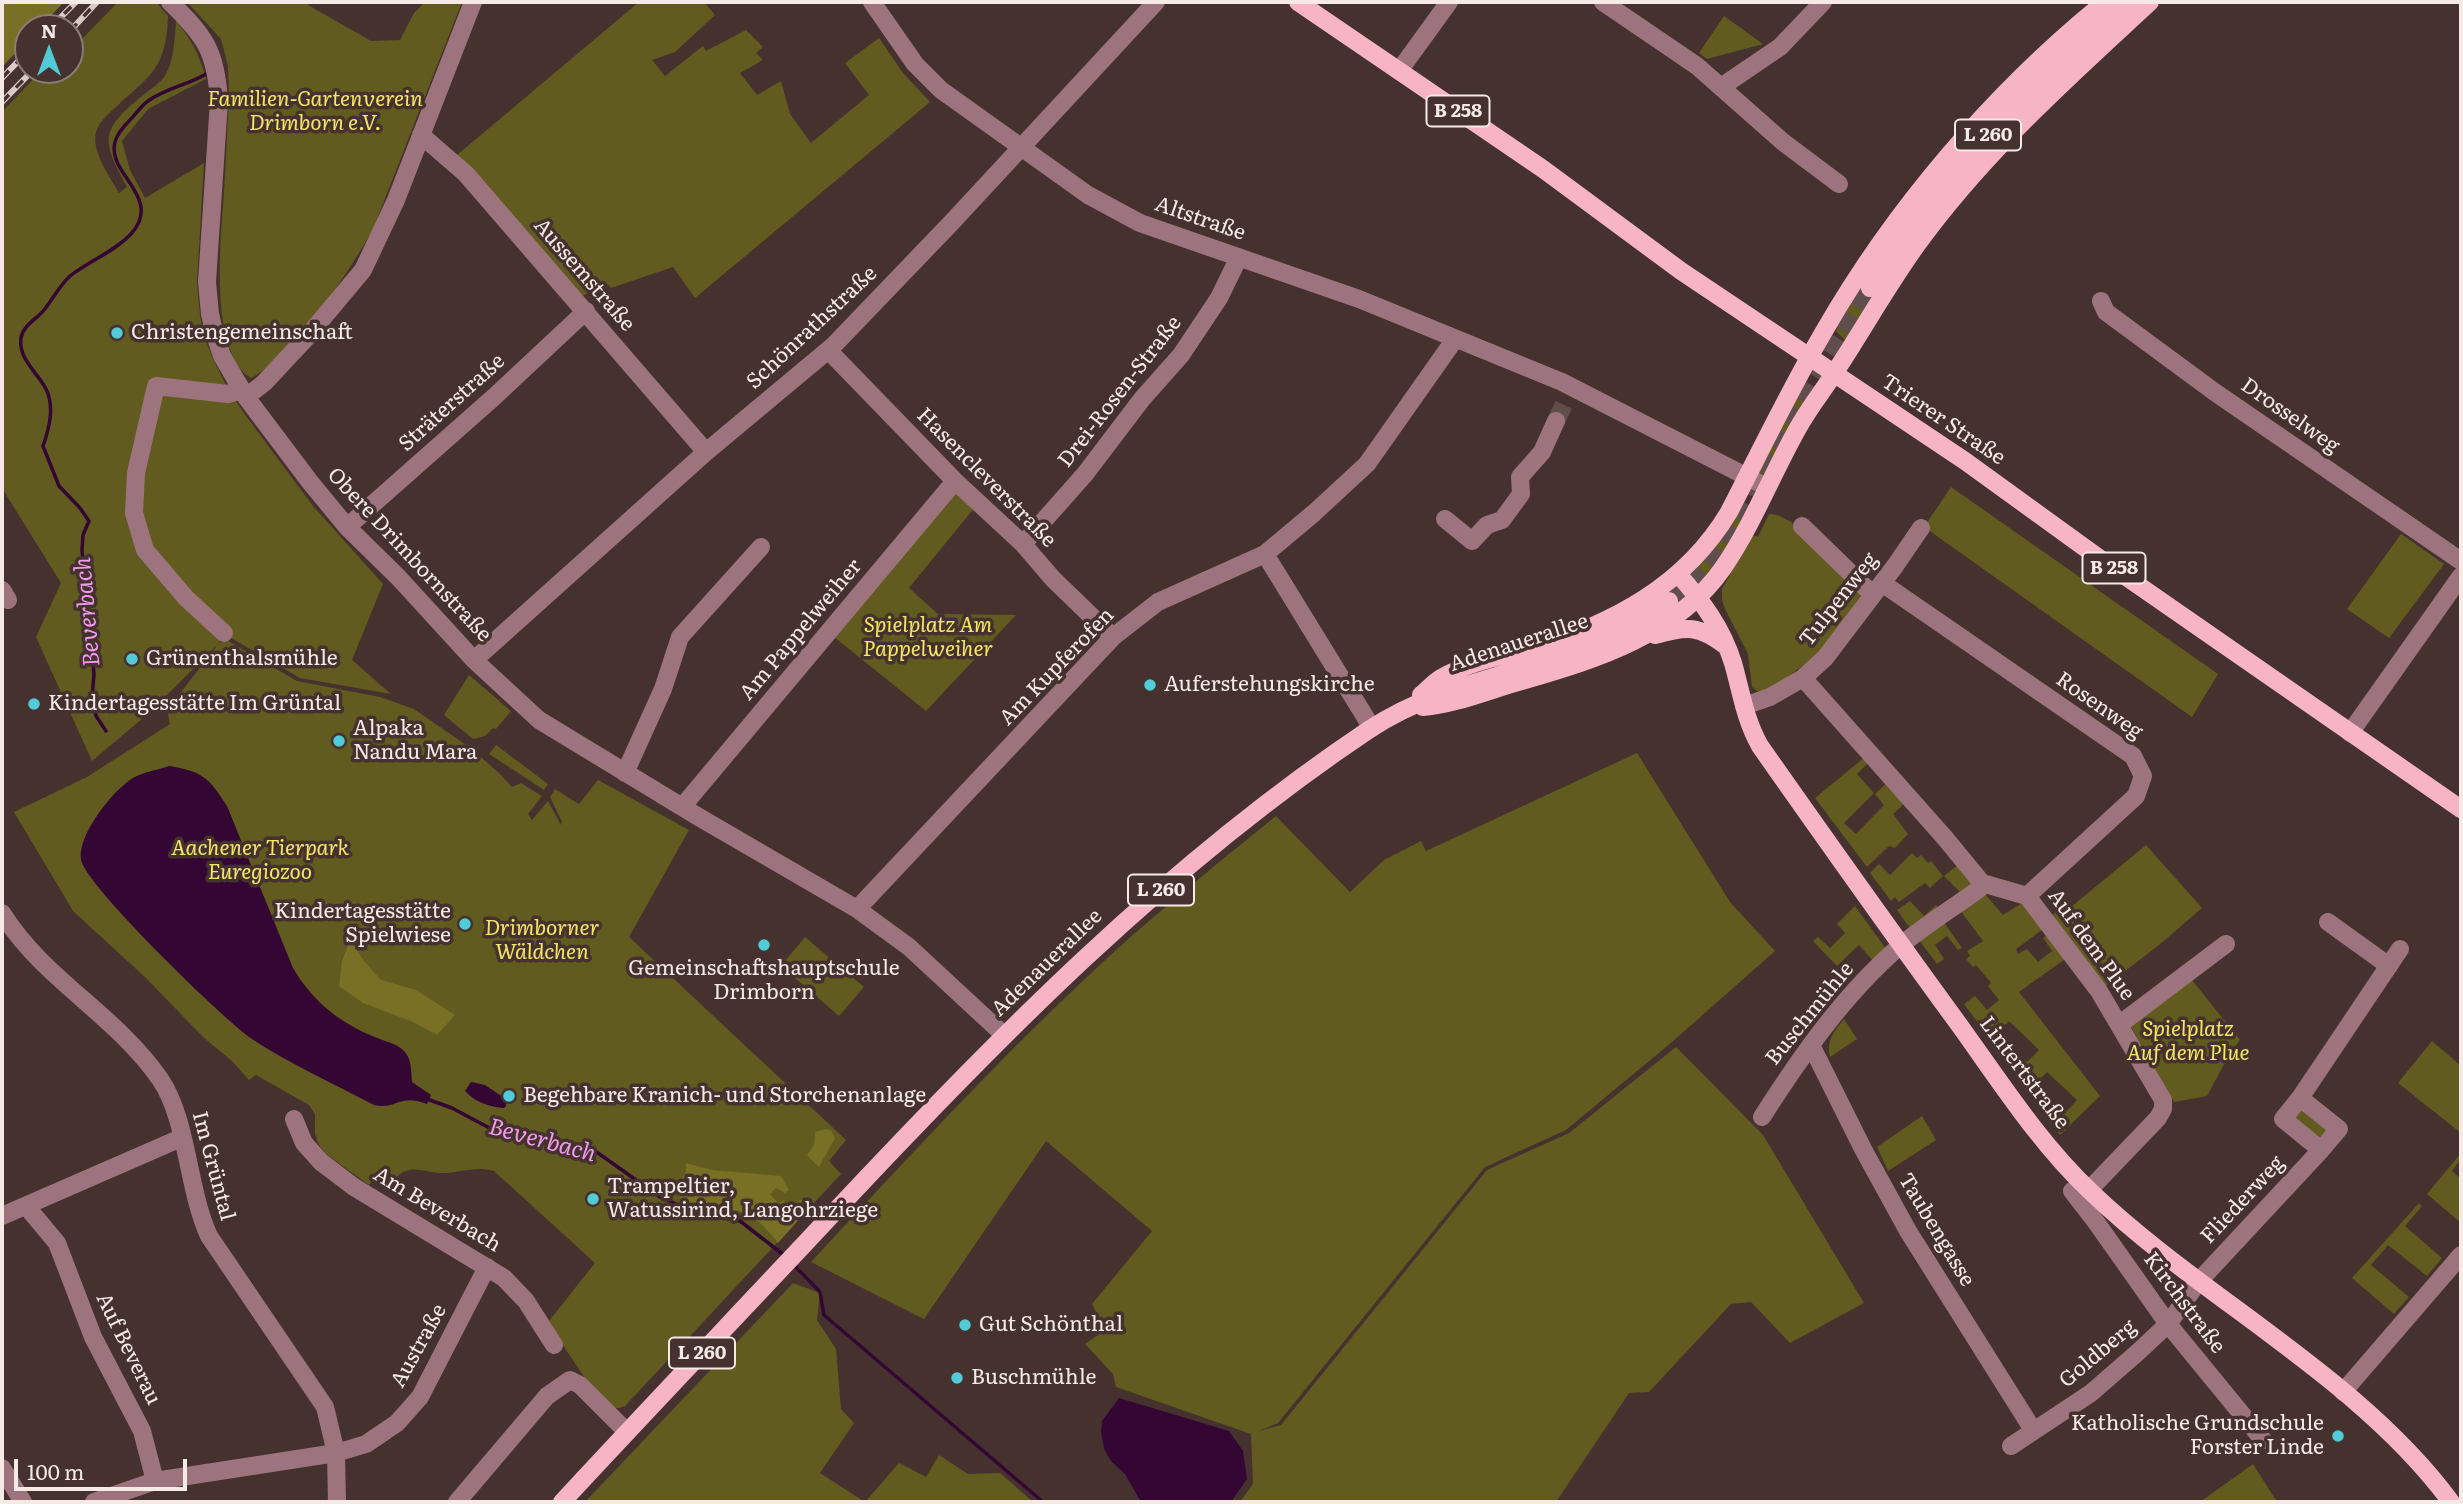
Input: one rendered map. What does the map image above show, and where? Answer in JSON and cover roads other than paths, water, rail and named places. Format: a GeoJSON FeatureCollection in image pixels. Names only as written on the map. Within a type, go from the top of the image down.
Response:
{"type":"FeatureCollection","features":[{"type":"Feature","properties":{"kind":"main road","name":"Trierer Straße"},"geometry":{"type":"LineString","coordinates":[[1298,2],[1575,192],[1681,271],[1965,461],[2099,558],[2461,809]]}},
{"type":"Feature","properties":{"kind":"main road"},"geometry":{"type":"LineString","coordinates":[[1405,708],[1441,678],[1590,629],[1640,603],[1678,574],[1716,534],[1829,323],[1899,216],[1940,164],[2011,88],[2105,2]]}},
{"type":"Feature","properties":{"kind":"main road","name":"L 260"},"geometry":{"type":"LineString","coordinates":[[1870,288],[1919,218],[2001,121],[2061,61],[2127,2]]}},
{"type":"Feature","properties":{"kind":"main road"},"geometry":{"type":"LineString","coordinates":[[1405,708],[1450,703],[1595,659],[1640,639],[1676,615],[1697,596],[1721,570],[1736,547],[1810,406],[1835,374],[1910,255],[1962,187],[2016,127],[2150,2]]}},
{"type":"Feature","properties":{"kind":"main road","name":"Lintertstraße"},"geometry":{"type":"LineString","coordinates":[[1678,574],[1713,619],[1726,646],[1744,706],[1760,746],[2080,1191],[2343,1392],[2414,1458],[2451,1502]]}},
{"type":"Feature","properties":{"kind":"main road","name":"Adenauerallee"},"geometry":{"type":"LineString","coordinates":[[562,1502],[1004,1035],[1077,964],[1185,869],[1259,810],[1372,728],[1405,708],[1445,691],[1569,653],[1604,639],[1669,601]]}},
{"type":"Feature","properties":{"kind":"main road"},"geometry":{"type":"LineString","coordinates":[[1640,639],[1689,628],[1713,636],[1726,646]]}},
{"type":"Feature","properties":{"kind":"street","name":"Obere Drimbornstraße"},"geometry":{"type":"LineString","coordinates":[[170,2],[207,44],[217,73],[219,101],[207,282],[210,314],[222,356],[244,393],[346,527],[398,577],[474,660],[539,720],[857,909],[909,947],[1004,1035]]}},
{"type":"Feature","properties":{"kind":"street"},"geometry":{"type":"LineString","coordinates":[[224,633],[186,598],[145,550],[134,513],[136,473],[156,386],[228,394],[244,393],[264,383],[363,270],[396,201],[473,2]]}},
{"type":"Feature","properties":{"kind":"street","name":"Altstraße"},"geometry":{"type":"LineString","coordinates":[[872,2],[915,64],[941,90],[1088,195],[1140,223],[1359,299],[1455,339],[1767,487]]}},
{"type":"Feature","properties":{"kind":"street","name":"Schönrathstraße"},"geometry":{"type":"LineString","coordinates":[[474,660],[706,452],[828,350],[1156,2]]}},
{"type":"Feature","properties":{"kind":"street"},"geometry":{"type":"LineString","coordinates":[[1399,71],[1449,2]]}},
{"type":"Feature","properties":{"kind":"street"},"geometry":{"type":"LineString","coordinates":[[1603,2],[1697,66],[1783,142],[1839,184]]}},
{"type":"Feature","properties":{"kind":"street"},"geometry":{"type":"LineString","coordinates":[[1721,87],[1780,47],[1823,2]]}},
{"type":"Feature","properties":{"kind":"street","name":"Aussemstraße"},"geometry":{"type":"LineString","coordinates":[[421,135],[466,174],[706,452]]}},
{"type":"Feature","properties":{"kind":"street","name":"Drei-Rosen-Straße"},"geometry":{"type":"LineString","coordinates":[[1023,544],[1086,474],[1142,399],[1181,355],[1219,298],[1239,257]]}},
{"type":"Feature","properties":{"kind":"street","name":"Drosselweg"},"geometry":{"type":"LineString","coordinates":[[2101,301],[2106,312],[2216,393],[2461,561]]}},
{"type":"Feature","properties":{"kind":"street","name":"Sträterstraße"},"geometry":{"type":"LineString","coordinates":[[346,527],[494,397],[586,311]]}},
{"type":"Feature","properties":{"kind":"street","name":"Am Kupferofen"},"geometry":{"type":"LineString","coordinates":[[857,909],[1113,637],[1158,602],[1265,554],[1367,464],[1455,339]]}},
{"type":"Feature","properties":{"kind":"street","name":"Hasencleverstraße"},"geometry":{"type":"LineString","coordinates":[[828,350],[955,481],[1023,544],[1053,579],[1113,637]]}},
{"type":"Feature","properties":{"kind":"street"},"geometry":{"type":"LineString","coordinates":[[1445,519],[1472,541],[1487,525],[1502,520],[1521,494],[1520,477],[1542,452],[1556,421]]}},
{"type":"Feature","properties":{"kind":"street","name":"Am Pappelweiher"},"geometry":{"type":"LineString","coordinates":[[682,807],[955,481]]}},
{"type":"Feature","properties":{"kind":"street","name":"Rosenweg"},"geometry":{"type":"LineString","coordinates":[[1802,526],[1877,589],[2133,756],[2143,776],[2136,796],[2027,896]]}},
{"type":"Feature","properties":{"kind":"street","name":"Tulpenweg"},"geometry":{"type":"LineString","coordinates":[[1744,706],[1770,696],[1803,678],[1839,643],[1921,528]]}},
{"type":"Feature","properties":{"kind":"street"},"geometry":{"type":"LineString","coordinates":[[625,773],[663,689],[680,637],[761,547]]}},
{"type":"Feature","properties":{"kind":"street"},"geometry":{"type":"LineString","coordinates":[[1265,554],[1372,728]]}},
{"type":"Feature","properties":{"kind":"street"},"geometry":{"type":"LineString","coordinates":[[2350,733],[2461,576]]}},
{"type":"Feature","properties":{"kind":"street"},"geometry":{"type":"LineString","coordinates":[[1803,678],[1982,883],[2027,896]]}},
{"type":"Feature","properties":{"kind":"street","name":"Buschmühle"},"geometry":{"type":"LineString","coordinates":[[1762,1117],[1811,1045],[1855,991],[1901,945],[1979,889],[1982,883]]}},
{"type":"Feature","properties":{"kind":"street","name":"Auf dem Plue"},"geometry":{"type":"LineString","coordinates":[[2027,896],[2084,970],[2120,1024],[2161,1096],[2163,1110],[2158,1118],[2080,1191]]}},
{"type":"Feature","properties":{"kind":"street","name":"Im Grüntal"},"geometry":{"type":"LineString","coordinates":[[2,913],[26,947],[143,1056],[162,1082],[176,1112],[198,1213],[209,1236],[325,1407],[336,1453],[337,1502]]}},
{"type":"Feature","properties":{"kind":"street"},"geometry":{"type":"LineString","coordinates":[[2328,922],[2389,965]]}},
{"type":"Feature","properties":{"kind":"street"},"geometry":{"type":"LineString","coordinates":[[2120,1024],[2226,944]]}},
{"type":"Feature","properties":{"kind":"street"},"geometry":{"type":"LineString","coordinates":[[2321,1150],[2283,1119],[2400,949]]}},
{"type":"Feature","properties":{"kind":"street","name":"Taubengasse"},"geometry":{"type":"LineString","coordinates":[[1811,1045],[1908,1231],[2034,1430]]}},
{"type":"Feature","properties":{"kind":"street","name":"Fliederweg"},"geometry":{"type":"LineString","coordinates":[[2199,1281],[2339,1129],[2300,1098]]}},
{"type":"Feature","properties":{"kind":"street","name":"Am Beverbach"},"geometry":{"type":"LineString","coordinates":[[294,1119],[304,1143],[321,1162],[354,1187],[504,1278],[526,1301],[554,1345]]}},
{"type":"Feature","properties":{"kind":"street"},"geometry":{"type":"LineString","coordinates":[[2,1216],[181,1138]]}},
{"type":"Feature","properties":{"kind":"street","name":"Kirchstraße"},"geometry":{"type":"LineString","coordinates":[[2080,1191],[2096,1222],[2168,1324],[2263,1440]]}},
{"type":"Feature","properties":{"kind":"street","name":"Auf Beverau"},"geometry":{"type":"LineString","coordinates":[[27,1207],[57,1243],[93,1337],[142,1431],[155,1481]]}},
{"type":"Feature","properties":{"kind":"street"},"geometry":{"type":"LineString","coordinates":[[2343,1392],[2461,1255]]}},
{"type":"Feature","properties":{"kind":"street","name":"Austraße"},"geometry":{"type":"LineString","coordinates":[[94,1502],[155,1481],[336,1453],[366,1444],[397,1423],[420,1397],[486,1267]]}},
{"type":"Feature","properties":{"kind":"street","name":"Goldberg"},"geometry":{"type":"LineString","coordinates":[[2011,1446],[2091,1393],[2168,1324],[2199,1281]]}},
{"type":"Feature","properties":{"kind":"street"},"geometry":{"type":"LineString","coordinates":[[457,1502],[547,1396],[570,1380],[580,1385],[627,1432]]}},
{"type":"Feature","properties":{"kind":"street"},"geometry":{"type":"LineString","coordinates":[[2,1468],[23,1502]]}},
{"type":"Feature","properties":{"kind":"waterway","name":"Beverbach"},"geometry":{"type":"LineString","coordinates":[[106,731],[96,716],[92,698],[94,674],[82,550],[83,535],[89,521],[59,486],[43,446],[51,410],[49,396],[23,353],[21,338],[24,329],[44,310],[70,276],[124,240],[139,221],[141,209],[138,197],[114,154],[115,142],[121,130],[148,101],[206,74]]}},
{"type":"Feature","properties":{"kind":"waterway","name":"Beverbach"},"geometry":{"type":"LineString","coordinates":[[427,1099],[452,1108],[513,1138],[598,1153],[660,1197],[697,1213],[740,1221],[785,1256]]}},
{"type":"Feature","properties":{"kind":"waterway","name":"Beverbach"},"geometry":{"type":"LineString","coordinates":[[793,1264],[820,1292],[824,1315],[1043,1502]]}},
{"type":"Feature","properties":{"kind":"tunnel"},"geometry":{"type":"LineString","coordinates":[[1669,601],[1701,573],[1732,532],[1800,401],[1870,288]]}},
{"type":"Feature","properties":{"kind":"tunnel"},"geometry":{"type":"LineString","coordinates":[[1556,421],[1567,398]]}},
{"type":"Feature","properties":{"kind":"railway"},"geometry":{"type":"LineString","coordinates":[[64,14],[76,2]]}},
{"type":"Feature","properties":{"kind":"railway"},"geometry":{"type":"LineString","coordinates":[[84,16],[97,2]]}},
{"type":"Feature","properties":{"kind":"railway"},"geometry":{"type":"LineString","coordinates":[[2,78],[14,66]]}},
{"type":"Feature","properties":{"kind":"railway"},"geometry":{"type":"LineString","coordinates":[[2,102],[19,84]]}},
{"type":"Feature","properties":{"kind":"place","name":"Christengemeinschaft"},"geometry":{"type":"Point","coordinates":[117,333]}},
{"type":"Feature","properties":{"kind":"place","name":"Grünenthalsmühle"},"geometry":{"type":"Point","coordinates":[132,659]}},
{"type":"Feature","properties":{"kind":"place","name":"Auferstehungskirche"},"geometry":{"type":"Point","coordinates":[1150,685]}},
{"type":"Feature","properties":{"kind":"place","name":"Kindertagesstätte Im Grüntal"},"geometry":{"type":"Point","coordinates":[34,704]}},
{"type":"Feature","properties":{"kind":"place","name":"Alpaka Nandu Mara"},"geometry":{"type":"Point","coordinates":[339,741]}},
{"type":"Feature","properties":{"kind":"place","name":"Kindertagesstätte Spielwiese"},"geometry":{"type":"Point","coordinates":[465,924]}},
{"type":"Feature","properties":{"kind":"place","name":"Gemeinschaftshauptschule Drimborn"},"geometry":{"type":"Point","coordinates":[764,945]}},
{"type":"Feature","properties":{"kind":"place","name":"Begehbare Kranich- und Storchenanlage"},"geometry":{"type":"Point","coordinates":[509,1096]}},
{"type":"Feature","properties":{"kind":"place","name":"Trampeltier, Watussirind, Langohrziege"},"geometry":{"type":"Point","coordinates":[593,1199]}},
{"type":"Feature","properties":{"kind":"place","name":"Gut Schönthal"},"geometry":{"type":"Point","coordinates":[965,1325]}},
{"type":"Feature","properties":{"kind":"place","name":"Buschmühle"},"geometry":{"type":"Point","coordinates":[957,1378]}},
{"type":"Feature","properties":{"kind":"place","name":"Katholische Grundschule Forster Linde"},"geometry":{"type":"Point","coordinates":[2338,1436]}},
{"type":"Feature","properties":{"kind":"park label","name":"Familien-Gartenverein Drimborn e.V."},"geometry":{"type":"Point","coordinates":[315,112]}},
{"type":"Feature","properties":{"kind":"park label","name":"Spielplatz Am Pappelweiher"},"geometry":{"type":"Point","coordinates":[928,638]}},
{"type":"Feature","properties":{"kind":"park label","name":"Aachener Tierpark Euregiozoo"},"geometry":{"type":"Point","coordinates":[260,861]}},
{"type":"Feature","properties":{"kind":"park label","name":"Drimborner Wäldchen"},"geometry":{"type":"Point","coordinates":[542,941]}},
{"type":"Feature","properties":{"kind":"park label","name":"Spielplatz Auf dem Plue"},"geometry":{"type":"Point","coordinates":[2188,1042]}}]}
